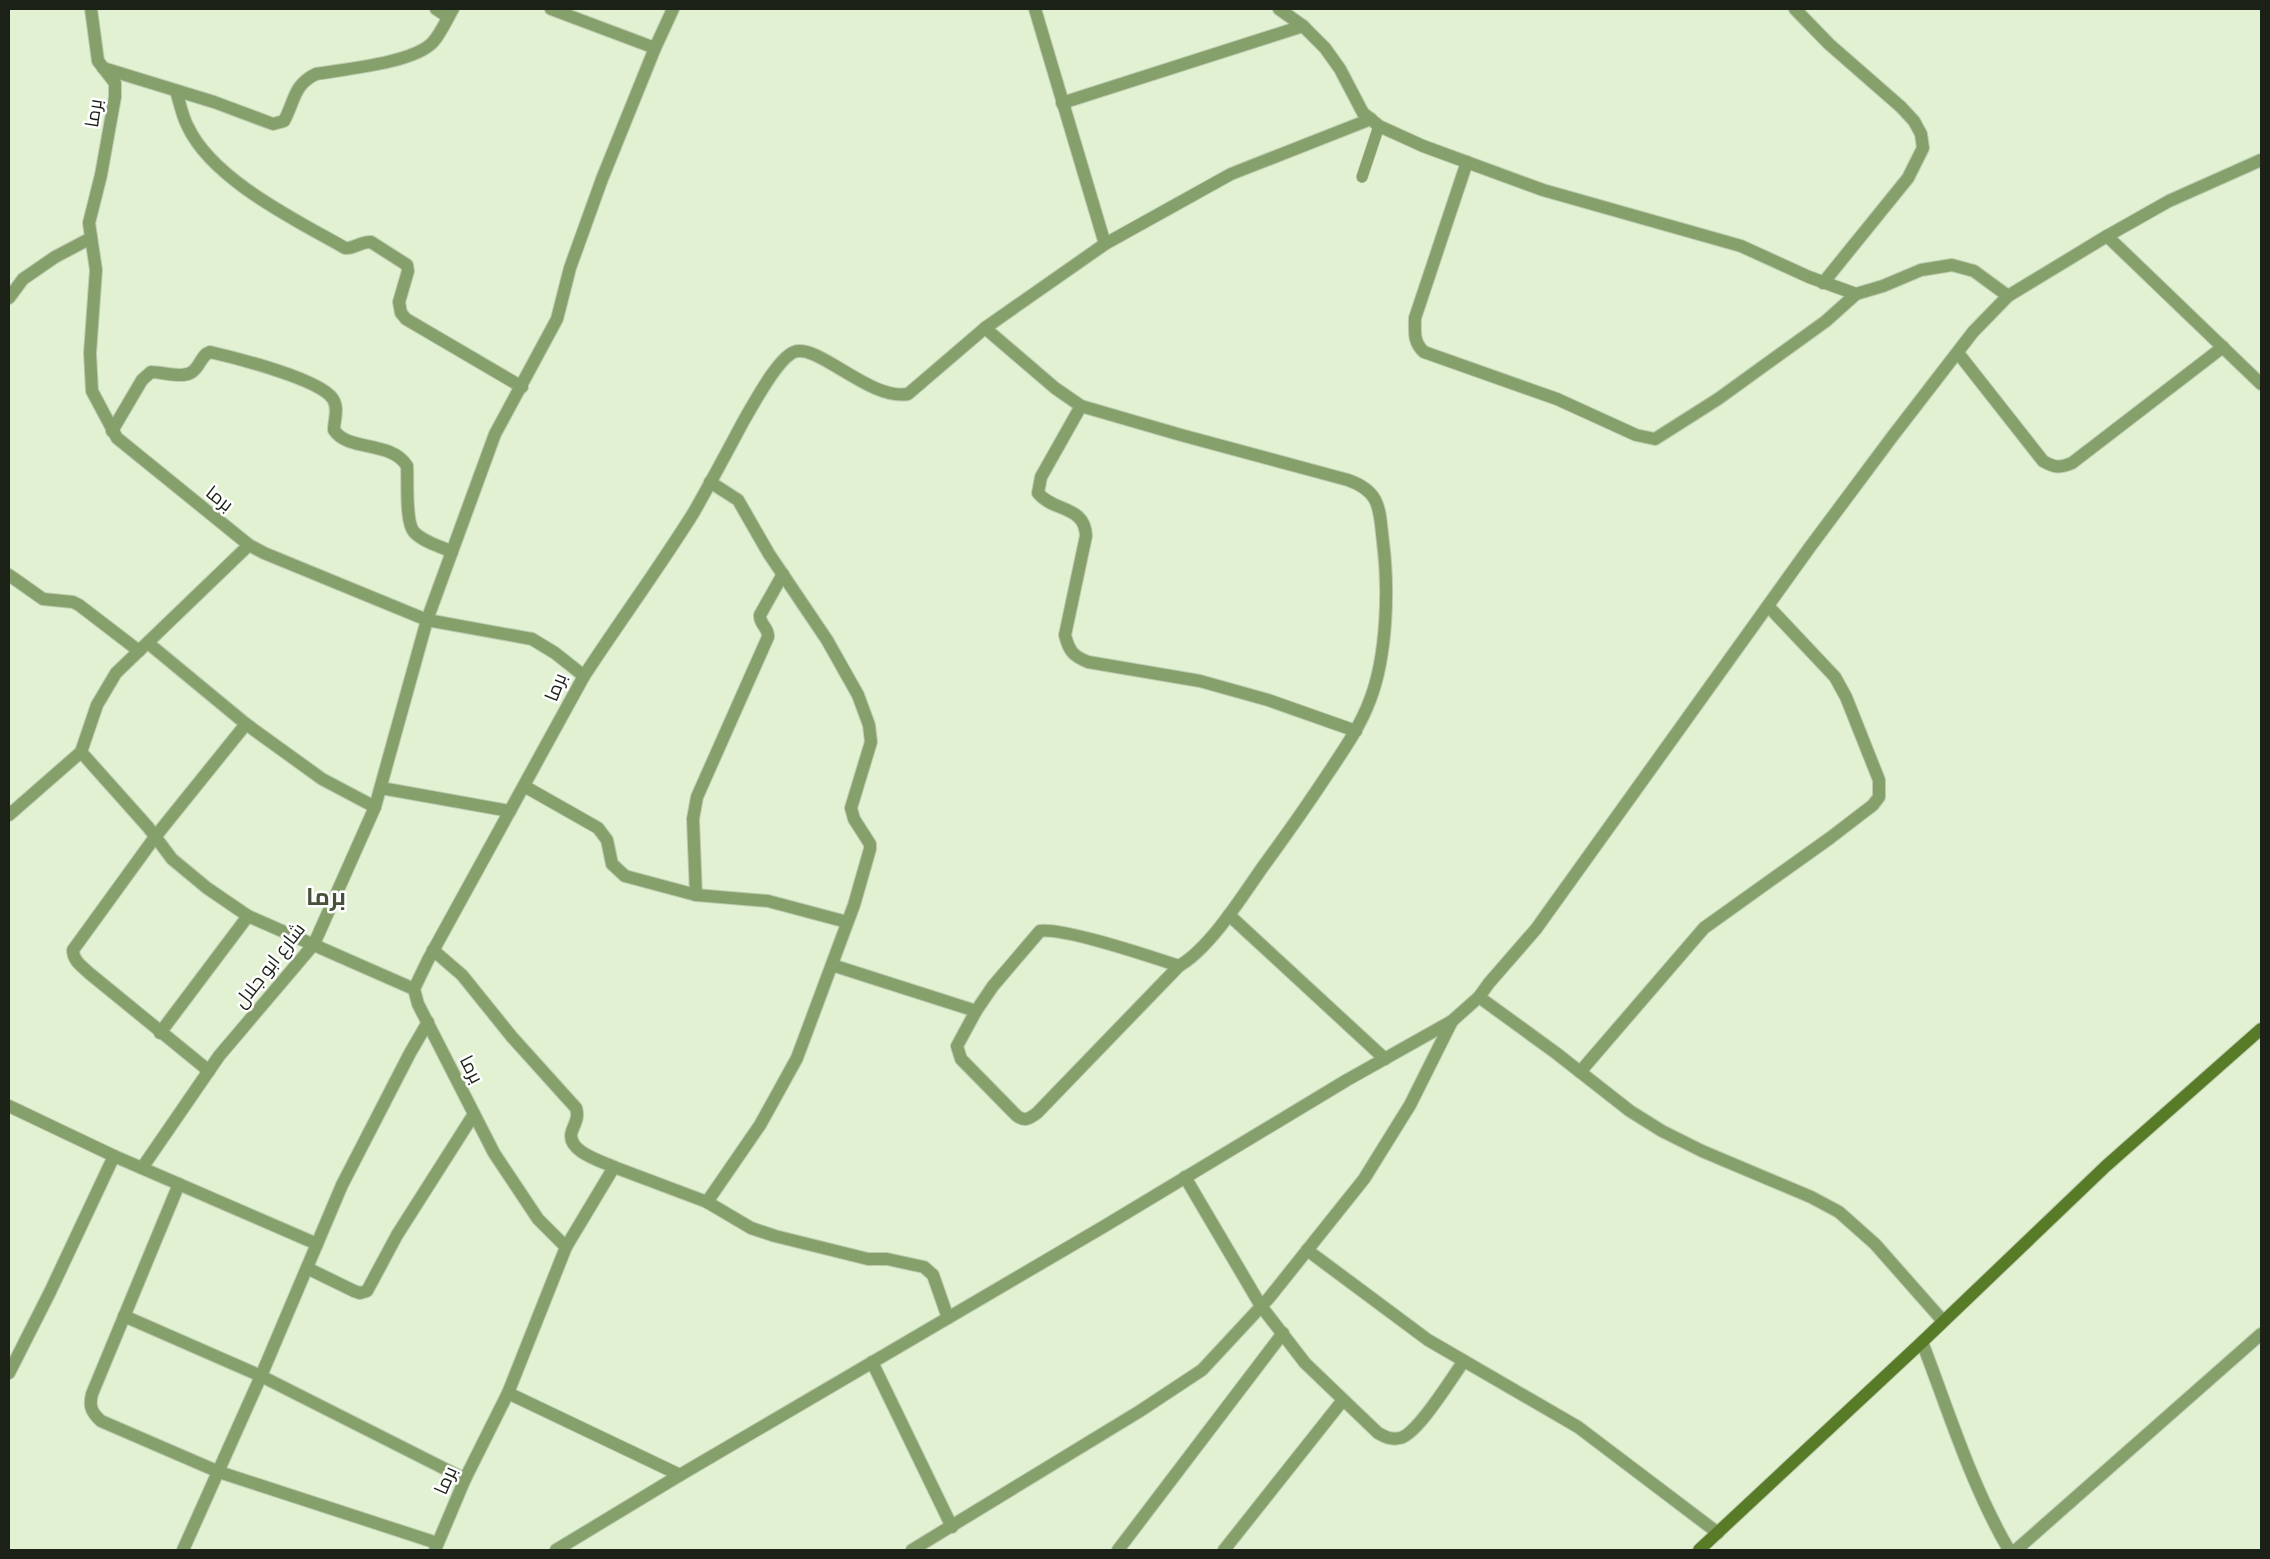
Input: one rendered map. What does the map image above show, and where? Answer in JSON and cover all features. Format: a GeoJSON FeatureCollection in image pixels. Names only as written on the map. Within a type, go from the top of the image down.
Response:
{"type":"FeatureCollection","features":[{"type":"Feature","properties":{"kind":"main road"},"geometry":{"type":"LineString","coordinates":[[1699,1550],[1922,1342],[2106,1166],[2261,1029]]}},
{"type":"Feature","properties":{"kind":"street","name":"برما"},"geometry":{"type":"LineString","coordinates":[[91,9],[96,53],[103,68],[115,83],[115,97],[101,175],[90,212],[89,223],[96,270],[90,353],[92,391],[117,438],[249,545],[427,620],[532,639],[555,652],[584,676],[433,950],[414,989],[428,1022],[494,1153],[538,1219],[566,1247],[508,1393],[465,1479],[436,1547]]}},
{"type":"Feature","properties":{"kind":"street"},"geometry":{"type":"LineString","coordinates":[[103,68],[273,124],[279,123],[284,121],[294,95],[306,79],[316,74],[396,60],[416,53],[433,42],[451,13],[436,9]]}},
{"type":"Feature","properties":{"kind":"street"},"geometry":{"type":"LineString","coordinates":[[551,9],[655,48]]}},
{"type":"Feature","properties":{"kind":"street","name":"شارع ابو جلال"},"geometry":{"type":"LineString","coordinates":[[142,1168],[209,1071],[314,944],[375,807],[427,620],[495,434],[508,408],[522,387],[557,318],[570,268],[599,188],[655,48],[673,9]]}},
{"type":"Feature","properties":{"kind":"street"},"geometry":{"type":"LineString","coordinates":[[1035,9],[1105,244]]}},
{"type":"Feature","properties":{"kind":"street"},"geometry":{"type":"LineString","coordinates":[[1279,9],[1303,26],[1324,48],[1340,69],[1363,113],[1375,123],[1467,162],[1543,190],[1742,246],[1823,283],[1856,294]]}},
{"type":"Feature","properties":{"kind":"street"},"geometry":{"type":"LineString","coordinates":[[1795,9],[1829,44],[1914,121],[1921,134],[1923,148],[1908,178],[1823,283]]}},
{"type":"Feature","properties":{"kind":"street"},"geometry":{"type":"LineString","coordinates":[[1062,103],[1303,26]]}},
{"type":"Feature","properties":{"kind":"street"},"geometry":{"type":"LineString","coordinates":[[176,91],[187,127],[198,144],[218,167],[270,205],[345,248],[353,248],[364,242],[371,242],[405,263],[408,271],[399,302],[401,313],[406,319],[522,387]]}},
{"type":"Feature","properties":{"kind":"street"},"geometry":{"type":"LineString","coordinates":[[584,676],[694,512],[747,415],[778,366],[795,352],[810,352],[881,392],[898,396],[915,390],[985,328],[1105,244],[1230,174],[1375,123]]}},
{"type":"Feature","properties":{"kind":"street"},"geometry":{"type":"LineString","coordinates":[[556,1550],[680,1475],[1452,1021],[1479,997],[1536,929],[1768,606],[1892,437],[1973,332],[2008,296],[2107,236],[2169,201],[2261,160]]}},
{"type":"Feature","properties":{"kind":"street"},"geometry":{"type":"LineString","coordinates":[[1467,162],[1416,318],[1414,339],[1418,346],[1424,352],[1557,399],[1636,435],[1655,439],[1718,399],[1826,321],[1856,294],[1883,286],[1921,270],[1952,265],[1974,271],[2008,296]]}},
{"type":"Feature","properties":{"kind":"street"},"geometry":{"type":"LineString","coordinates":[[2107,236],[2261,384]]}},
{"type":"Feature","properties":{"kind":"street"},"geometry":{"type":"LineString","coordinates":[[9,298],[23,280],[55,257],[91,238]]}},
{"type":"Feature","properties":{"kind":"street"},"geometry":{"type":"LineString","coordinates":[[985,328],[1055,388],[1081,406],[1348,480],[1363,485],[1372,493],[1378,504],[1386,569],[1382,658],[1370,699],[1356,732],[1298,819],[1229,915],[1194,956],[1179,966],[1037,1113],[1028,1119],[1024,1119],[1016,1114],[961,1059],[957,1046],[976,1011],[993,986],[1040,931],[1049,929],[1069,934],[1179,966]]}},
{"type":"Feature","properties":{"kind":"street"},"geometry":{"type":"LineString","coordinates":[[1958,353],[2044,460],[2052,466],[2061,468],[2072,463],[2223,347]]}},
{"type":"Feature","properties":{"kind":"street"},"geometry":{"type":"LineString","coordinates":[[112,431],[142,380],[151,372],[184,375],[191,373],[206,353],[210,352],[262,364],[326,391],[335,405],[334,430],[342,438],[388,452],[403,460],[407,466],[411,528],[421,537],[452,552]]}},
{"type":"Feature","properties":{"kind":"street"},"geometry":{"type":"LineString","coordinates":[[1081,406],[1041,477],[1038,492],[1042,498],[1079,517],[1086,524],[1086,536],[1065,635],[1068,647],[1074,656],[1088,662],[1200,680],[1268,700],[1356,732]]}},
{"type":"Feature","properties":{"kind":"street"},"geometry":{"type":"LineString","coordinates":[[707,1202],[760,1125],[797,1058],[832,965],[870,849],[870,844],[854,819],[852,808],[869,750],[870,732],[854,687],[827,640],[783,574],[738,500],[710,482]]}},
{"type":"Feature","properties":{"kind":"street"},"geometry":{"type":"LineString","coordinates":[[9,814],[81,752],[100,698],[116,673],[249,545]]}},
{"type":"Feature","properties":{"kind":"street"},"geometry":{"type":"LineString","coordinates":[[696,895],[693,818],[697,797],[768,638],[768,630],[760,621],[760,615],[783,574]]}},
{"type":"Feature","properties":{"kind":"street"},"geometry":{"type":"LineString","coordinates":[[9,575],[43,599],[73,602],[79,605],[143,647],[322,779],[375,807]]}},
{"type":"Feature","properties":{"kind":"street"},"geometry":{"type":"LineString","coordinates":[[1580,1072],[1704,928],[1830,838],[1873,805],[1879,797],[1879,780],[1835,677],[1768,606]]}},
{"type":"Feature","properties":{"kind":"street"},"geometry":{"type":"LineString","coordinates":[[209,1071],[160,1033],[89,973],[73,956],[75,946],[81,936],[155,836],[246,724]]}},
{"type":"Feature","properties":{"kind":"street"},"geometry":{"type":"LineString","coordinates":[[81,752],[155,836],[172,859],[207,888],[248,916],[414,989]]}},
{"type":"Feature","properties":{"kind":"street"},"geometry":{"type":"LineString","coordinates":[[524,786],[598,828],[607,840],[612,864],[621,874],[696,895],[768,902],[847,922]]}},
{"type":"Feature","properties":{"kind":"street"},"geometry":{"type":"LineString","coordinates":[[380,788],[510,811]]}},
{"type":"Feature","properties":{"kind":"street"},"geometry":{"type":"LineString","coordinates":[[1229,915],[1385,1059]]}},
{"type":"Feature","properties":{"kind":"street"},"geometry":{"type":"LineString","coordinates":[[160,1033],[248,916]]}},
{"type":"Feature","properties":{"kind":"street"},"geometry":{"type":"LineString","coordinates":[[433,950],[462,975],[512,1037],[576,1108],[577,1118],[571,1134],[573,1144],[580,1151],[614,1167],[707,1202],[751,1228],[775,1236],[868,1259],[887,1259],[924,1267],[933,1275],[948,1318]]}},
{"type":"Feature","properties":{"kind":"street"},"geometry":{"type":"LineString","coordinates":[[832,965],[976,1011]]}},
{"type":"Feature","properties":{"kind":"street"},"geometry":{"type":"LineString","coordinates":[[1479,997],[1630,1111],[1662,1131],[1702,1151],[1812,1197],[1840,1212],[1875,1244],[1943,1321]]}},
{"type":"Feature","properties":{"kind":"street"},"geometry":{"type":"LineString","coordinates":[[912,1550],[1140,1411],[1202,1370],[1261,1306],[1364,1178],[1410,1105],[1452,1021]]}},
{"type":"Feature","properties":{"kind":"street"},"geometry":{"type":"LineString","coordinates":[[183,1550],[261,1376],[342,1185],[428,1022]]}},
{"type":"Feature","properties":{"kind":"street"},"geometry":{"type":"LineString","coordinates":[[9,1106],[114,1156],[317,1244]]}},
{"type":"Feature","properties":{"kind":"street"},"geometry":{"type":"LineString","coordinates":[[308,1268],[354,1291],[360,1293],[367,1291],[397,1235],[474,1114]]}},
{"type":"Feature","properties":{"kind":"street"},"geometry":{"type":"LineString","coordinates":[[9,1373],[50,1292],[114,1156]]}},
{"type":"Feature","properties":{"kind":"street"},"geometry":{"type":"LineString","coordinates":[[566,1247],[614,1167]]}},
{"type":"Feature","properties":{"kind":"street"},"geometry":{"type":"LineString","coordinates":[[1185,1177],[1261,1306],[1305,1363],[1378,1433],[1388,1438],[1401,1438],[1417,1426],[1464,1361]]}},
{"type":"Feature","properties":{"kind":"street"},"geometry":{"type":"LineString","coordinates":[[179,1184],[92,1394],[89,1404],[93,1413],[101,1421],[219,1472],[436,1547]]}},
{"type":"Feature","properties":{"kind":"street"},"geometry":{"type":"LineString","coordinates":[[1307,1250],[1428,1340],[1578,1427],[1718,1533]]}},
{"type":"Feature","properties":{"kind":"street"},"geometry":{"type":"LineString","coordinates":[[124,1316],[261,1376],[465,1479]]}},
{"type":"Feature","properties":{"kind":"street"},"geometry":{"type":"LineString","coordinates":[[1118,1550],[1283,1333]]}},
{"type":"Feature","properties":{"kind":"street"},"geometry":{"type":"LineString","coordinates":[[2016,1550],[2261,1334]]}},
{"type":"Feature","properties":{"kind":"street"},"geometry":{"type":"LineString","coordinates":[[1922,1342],[1975,1483],[1994,1525],[2009,1550]]}},
{"type":"Feature","properties":{"kind":"street"},"geometry":{"type":"LineString","coordinates":[[872,1362],[952,1527]]}},
{"type":"Feature","properties":{"kind":"street"},"geometry":{"type":"LineString","coordinates":[[508,1393],[680,1475]]}},
{"type":"Feature","properties":{"kind":"street"},"geometry":{"type":"LineString","coordinates":[[1224,1550],[1343,1400]]}},
{"type":"Feature","properties":{"kind":"lane"},"geometry":{"type":"LineString","coordinates":[[1362,177],[1375,123]]}},
{"type":"Feature","properties":{"kind":"district","name":"برما"},"geometry":{"type":"Point","coordinates":[326,897]}}]}
